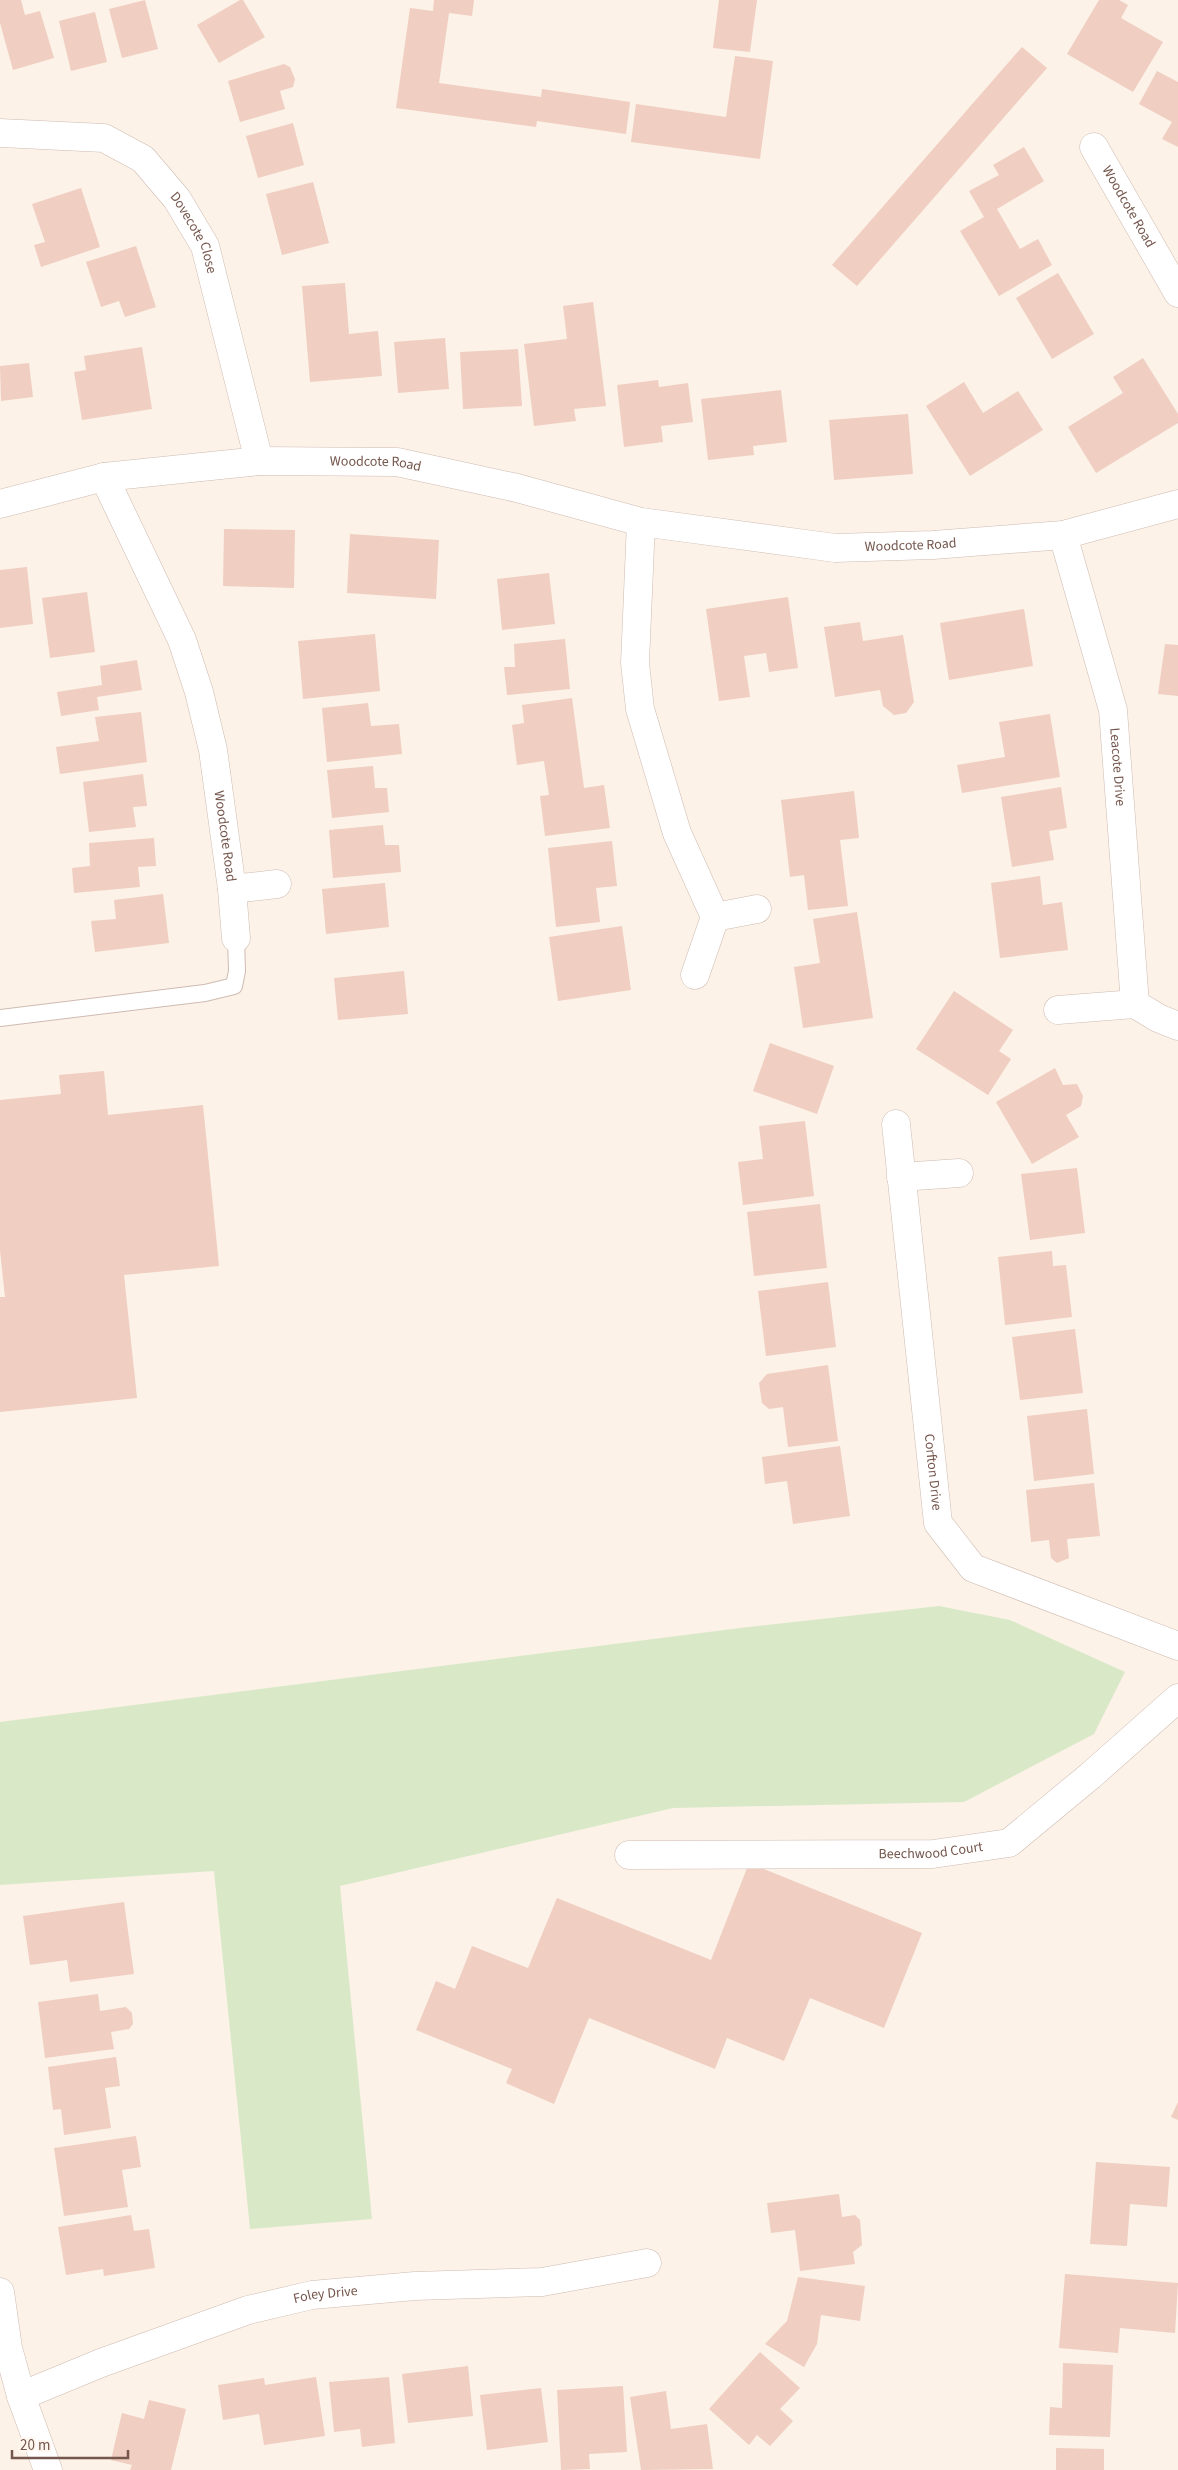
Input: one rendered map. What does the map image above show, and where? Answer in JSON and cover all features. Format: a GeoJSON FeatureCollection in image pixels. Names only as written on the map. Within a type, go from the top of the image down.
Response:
{"type":"FeatureCollection","features":[{"type":"Feature","properties":{"kind":"street","name":"Dovecote Close"},"geometry":{"type":"LineString","coordinates":[[0,133],[104,138],[143,159],[177,199],[205,246],[258,462]]}},
{"type":"Feature","properties":{"kind":"street","name":"Woodcote Road"},"geometry":{"type":"LineString","coordinates":[[1094,147],[1178,293]]}},
{"type":"Feature","properties":{"kind":"street","name":"Woodcote Road"},"geometry":{"type":"LineString","coordinates":[[0,504],[104,477],[258,462],[397,462],[517,488],[640,522],[835,548],[933,545],[1063,535],[1178,504]]}},
{"type":"Feature","properties":{"kind":"street","name":"Woodcote Road"},"geometry":{"type":"LineString","coordinates":[[104,477],[182,640],[199,692],[213,750],[232,889],[236,938]]}},
{"type":"Feature","properties":{"kind":"street"},"geometry":{"type":"LineString","coordinates":[[640,522],[635,664],[640,709],[677,833],[715,917],[695,975]]}},
{"type":"Feature","properties":{"kind":"street","name":"Leacote Drive"},"geometry":{"type":"LineString","coordinates":[[1063,535],[1113,710],[1135,1004]]}},
{"type":"Feature","properties":{"kind":"street","name":"Woodcote Road"},"geometry":{"type":"LineString","coordinates":[[232,889],[277,884]]}},
{"type":"Feature","properties":{"kind":"street"},"geometry":{"type":"LineString","coordinates":[[715,917],[757,909]]}},
{"type":"Feature","properties":{"kind":"street"},"geometry":{"type":"LineString","coordinates":[[1058,1010],[1135,1004],[1158,1018],[1178,1026]]}},
{"type":"Feature","properties":{"kind":"street","name":"Corfton Drive"},"geometry":{"type":"LineString","coordinates":[[896,1124],[938,1523],[973,1568],[1178,1646]]}},
{"type":"Feature","properties":{"kind":"street"},"geometry":{"type":"LineString","coordinates":[[901,1177],[959,1173]]}},
{"type":"Feature","properties":{"kind":"street","name":"Beechwood Court"},"geometry":{"type":"LineString","coordinates":[[630,1855],[933,1854],[1009,1843],[1090,1776],[1178,1698]]}},
{"type":"Feature","properties":{"kind":"street","name":"Foley Drive"},"geometry":{"type":"LineString","coordinates":[[21,2396],[101,2362],[248,2310],[312,2295],[415,2286],[542,2282],[647,2263]]}},
{"type":"Feature","properties":{"kind":"street"},"geometry":{"type":"LineString","coordinates":[[0,2292],[8,2348],[21,2396],[48,2470]]}},
{"type":"Feature","properties":{"kind":"lane"},"geometry":{"type":"LineString","coordinates":[[0,1018],[205,993],[234,986],[237,971],[236,938]]}},
{"type":"Feature","properties":{"kind":"green space"},"geometry":{"type":"Polygon","coordinates":[[[939,1606],[1010,1620],[1125,1672],[1094,1734],[964,1802],[673,1808],[340,1886],[372,2219],[250,2229],[214,1871],[0,1885],[0,1722],[740,1628],[939,1606]]]}},
{"type":"Feature","properties":{"kind":"building"},"geometry":{"type":"Polygon","coordinates":[[[0,0],[21,0],[25,15],[40,11],[54,58],[13,70],[0,23],[0,0]]]}},
{"type":"Feature","properties":{"kind":"building"},"geometry":{"type":"Polygon","coordinates":[[[145,0],[158,49],[122,58],[109,9],[145,0]]]}},
{"type":"Feature","properties":{"kind":"building"},"geometry":{"type":"Polygon","coordinates":[[[243,0],[265,37],[219,63],[197,25],[243,0]]]}},
{"type":"Feature","properties":{"kind":"building"},"geometry":{"type":"Polygon","coordinates":[[[434,0],[474,0],[472,16],[449,13],[439,83],[541,97],[542,89],[630,102],[626,134],[537,121],[536,127],[396,108],[410,8],[433,11],[434,0]]]}},
{"type":"Feature","properties":{"kind":"building"},"geometry":{"type":"Polygon","coordinates":[[[719,0],[757,0],[750,52],[713,48],[719,0]]]}},
{"type":"Feature","properties":{"kind":"building"},"geometry":{"type":"Polygon","coordinates":[[[1099,0],[1119,0],[1128,5],[1121,18],[1163,42],[1133,92],[1067,54],[1099,0]]]}},
{"type":"Feature","properties":{"kind":"building"},"geometry":{"type":"Polygon","coordinates":[[[95,12],[107,62],[71,71],[59,21],[95,12]]]}},
{"type":"Feature","properties":{"kind":"building"},"geometry":{"type":"Polygon","coordinates":[[[1022,47],[1047,68],[857,286],[832,265],[1022,47]]]}},
{"type":"Feature","properties":{"kind":"building"},"geometry":{"type":"Polygon","coordinates":[[[735,56],[773,61],[760,159],[631,142],[636,104],[726,117],[735,56]]]}},
{"type":"Feature","properties":{"kind":"building"},"geometry":{"type":"Polygon","coordinates":[[[284,64],[290,67],[295,79],[293,87],[280,91],[285,109],[240,122],[228,81],[284,64]]]}},
{"type":"Feature","properties":{"kind":"building"},"geometry":{"type":"Polygon","coordinates":[[[1157,71],[1178,82],[1178,147],[1162,139],[1172,122],[1139,104],[1157,71]]]}},
{"type":"Feature","properties":{"kind":"building"},"geometry":{"type":"Polygon","coordinates":[[[293,123],[304,165],[258,178],[246,136],[293,123]]]}},
{"type":"Feature","properties":{"kind":"building"},"geometry":{"type":"Polygon","coordinates":[[[1024,147],[1044,181],[997,209],[1020,249],[1038,239],[1052,265],[999,296],[960,231],[984,217],[969,191],[999,175],[993,165],[1024,147]]]}},
{"type":"Feature","properties":{"kind":"building"},"geometry":{"type":"Polygon","coordinates":[[[313,182],[329,243],[282,255],[266,194],[313,182]]]}},
{"type":"Feature","properties":{"kind":"building"},"geometry":{"type":"Polygon","coordinates":[[[81,188],[100,247],[41,267],[34,245],[45,242],[32,204],[81,188]]]}},
{"type":"Feature","properties":{"kind":"building"},"geometry":{"type":"Polygon","coordinates":[[[136,246],[156,307],[125,317],[119,301],[101,307],[86,262],[136,246]]]}},
{"type":"Feature","properties":{"kind":"building"},"geometry":{"type":"Polygon","coordinates":[[[1058,273],[1094,334],[1052,359],[1016,298],[1058,273]]]}},
{"type":"Feature","properties":{"kind":"building"},"geometry":{"type":"Polygon","coordinates":[[[345,283],[349,334],[378,331],[382,376],[310,382],[302,286],[345,283]]]}},
{"type":"Feature","properties":{"kind":"building"},"geometry":{"type":"Polygon","coordinates":[[[593,302],[606,406],[574,409],[576,421],[534,426],[524,344],[567,339],[563,306],[593,302]]]}},
{"type":"Feature","properties":{"kind":"building"},"geometry":{"type":"Polygon","coordinates":[[[445,338],[449,389],[398,393],[394,342],[445,338]]]}},
{"type":"Feature","properties":{"kind":"building"},"geometry":{"type":"Polygon","coordinates":[[[142,347],[152,409],[82,420],[74,372],[86,370],[84,356],[142,347]]]}},
{"type":"Feature","properties":{"kind":"building"},"geometry":{"type":"Polygon","coordinates":[[[518,349],[522,406],[463,409],[460,352],[518,349]]]}},
{"type":"Feature","properties":{"kind":"building"},"geometry":{"type":"Polygon","coordinates":[[[1143,358],[1178,414],[1178,423],[1096,473],[1068,427],[1123,393],[1113,377],[1143,358]]]}},
{"type":"Feature","properties":{"kind":"building"},"geometry":{"type":"Polygon","coordinates":[[[29,363],[33,397],[1,401],[0,366],[29,363]]]}},
{"type":"Feature","properties":{"kind":"building"},"geometry":{"type":"Polygon","coordinates":[[[658,380],[659,387],[688,383],[693,422],[661,426],[663,442],[624,447],[617,385],[658,380]]]}},
{"type":"Feature","properties":{"kind":"building"},"geometry":{"type":"Polygon","coordinates":[[[964,382],[983,413],[1018,391],[1043,430],[970,476],[926,406],[964,382]]]}},
{"type":"Feature","properties":{"kind":"building"},"geometry":{"type":"Polygon","coordinates":[[[781,390],[787,442],[753,446],[754,455],[708,460],[701,399],[781,390]]]}},
{"type":"Feature","properties":{"kind":"building"},"geometry":{"type":"Polygon","coordinates":[[[908,414],[913,474],[834,480],[829,420],[908,414]]]}},
{"type":"Feature","properties":{"kind":"building"},"geometry":{"type":"Polygon","coordinates":[[[224,529],[295,530],[294,588],[223,586],[224,529]]]}},
{"type":"Feature","properties":{"kind":"building"},"geometry":{"type":"Polygon","coordinates":[[[350,534],[439,540],[436,599],[347,593],[350,534]]]}},
{"type":"Feature","properties":{"kind":"building"},"geometry":{"type":"Polygon","coordinates":[[[27,567],[33,624],[0,628],[0,570],[27,567]]]}},
{"type":"Feature","properties":{"kind":"building"},"geometry":{"type":"Polygon","coordinates":[[[549,573],[555,624],[502,630],[497,579],[549,573]]]}},
{"type":"Feature","properties":{"kind":"building"},"geometry":{"type":"Polygon","coordinates":[[[87,592],[95,652],[50,658],[42,598],[87,592]]]}},
{"type":"Feature","properties":{"kind":"building"},"geometry":{"type":"Polygon","coordinates":[[[788,597],[798,668],[769,672],[766,653],[744,656],[750,697],[719,701],[706,609],[788,597]]]}},
{"type":"Feature","properties":{"kind":"building"},"geometry":{"type":"Polygon","coordinates":[[[1024,609],[1033,666],[949,680],[940,623],[1024,609]]]}},
{"type":"Feature","properties":{"kind":"building"},"geometry":{"type":"Polygon","coordinates":[[[860,622],[863,641],[903,635],[914,702],[906,713],[894,715],[883,706],[880,690],[835,697],[824,627],[860,622]]]}},
{"type":"Feature","properties":{"kind":"building"},"geometry":{"type":"Polygon","coordinates":[[[375,634],[380,691],[303,699],[298,641],[375,634]]]}},
{"type":"Feature","properties":{"kind":"building"},"geometry":{"type":"Polygon","coordinates":[[[565,639],[570,689],[507,695],[504,667],[515,667],[514,644],[565,639]]]}},
{"type":"Feature","properties":{"kind":"building"},"geometry":{"type":"Polygon","coordinates":[[[1165,644],[1178,645],[1178,696],[1158,694],[1165,644]]]}},
{"type":"Feature","properties":{"kind":"building"},"geometry":{"type":"Polygon","coordinates":[[[137,660],[142,690],[97,697],[99,710],[61,716],[57,692],[102,685],[100,666],[137,660]]]}},
{"type":"Feature","properties":{"kind":"building"},"geometry":{"type":"Polygon","coordinates":[[[572,698],[584,788],[604,785],[610,828],[545,836],[540,796],[549,795],[544,761],[517,765],[512,725],[524,723],[522,705],[572,698]]]}},
{"type":"Feature","properties":{"kind":"building"},"geometry":{"type":"Polygon","coordinates":[[[368,703],[371,726],[399,724],[402,754],[327,762],[322,708],[368,703]]]}},
{"type":"Feature","properties":{"kind":"building"},"geometry":{"type":"Polygon","coordinates":[[[141,712],[147,762],[60,774],[56,747],[99,741],[95,717],[141,712]]]}},
{"type":"Feature","properties":{"kind":"building"},"geometry":{"type":"Polygon","coordinates":[[[1050,714],[1060,777],[962,793],[957,765],[1005,757],[999,722],[1050,714]]]}},
{"type":"Feature","properties":{"kind":"building"},"geometry":{"type":"Polygon","coordinates":[[[373,766],[375,788],[387,788],[389,812],[332,818],[327,770],[373,766]]]}},
{"type":"Feature","properties":{"kind":"building"},"geometry":{"type":"Polygon","coordinates":[[[143,774],[147,806],[133,807],[136,827],[89,832],[83,782],[143,774]]]}},
{"type":"Feature","properties":{"kind":"building"},"geometry":{"type":"Polygon","coordinates":[[[1061,787],[1067,828],[1049,831],[1054,860],[1012,867],[1001,797],[1061,787]]]}},
{"type":"Feature","properties":{"kind":"building"},"geometry":{"type":"Polygon","coordinates":[[[854,791],[859,838],[840,840],[848,906],[808,910],[804,875],[790,877],[781,800],[854,791]]]}},
{"type":"Feature","properties":{"kind":"building"},"geometry":{"type":"Polygon","coordinates":[[[383,825],[385,845],[399,845],[401,872],[333,878],[329,830],[383,825]]]}},
{"type":"Feature","properties":{"kind":"building"},"geometry":{"type":"Polygon","coordinates":[[[154,838],[156,866],[138,867],[140,887],[74,893],[72,868],[90,866],[89,843],[154,838]]]}},
{"type":"Feature","properties":{"kind":"building"},"geometry":{"type":"Polygon","coordinates":[[[612,841],[617,886],[596,888],[600,922],[556,927],[548,848],[612,841]]]}},
{"type":"Feature","properties":{"kind":"building"},"geometry":{"type":"Polygon","coordinates":[[[1040,876],[1043,905],[1062,902],[1068,950],[1000,958],[991,883],[1040,876]]]}},
{"type":"Feature","properties":{"kind":"building"},"geometry":{"type":"Polygon","coordinates":[[[385,883],[389,927],[326,934],[322,889],[385,883]]]}},
{"type":"Feature","properties":{"kind":"building"},"geometry":{"type":"Polygon","coordinates":[[[163,894],[169,943],[95,952],[91,921],[116,919],[114,900],[163,894]]]}},
{"type":"Feature","properties":{"kind":"building"},"geometry":{"type":"Polygon","coordinates":[[[857,912],[873,1018],[803,1028],[794,967],[820,963],[813,919],[857,912]]]}},
{"type":"Feature","properties":{"kind":"building"},"geometry":{"type":"Polygon","coordinates":[[[622,926],[631,990],[558,1001],[549,937],[622,926]]]}},
{"type":"Feature","properties":{"kind":"building"},"geometry":{"type":"Polygon","coordinates":[[[404,971],[408,1014],[338,1020],[334,978],[404,971]]]}},
{"type":"Feature","properties":{"kind":"building"},"geometry":{"type":"Polygon","coordinates":[[[954,991],[1013,1030],[999,1051],[1011,1059],[988,1095],[916,1049],[954,991]]]}},
{"type":"Feature","properties":{"kind":"building"},"geometry":{"type":"Polygon","coordinates":[[[770,1043],[834,1066],[817,1114],[753,1091],[770,1043]]]}},
{"type":"Feature","properties":{"kind":"building"},"geometry":{"type":"Polygon","coordinates":[[[1055,1068],[1063,1085],[1077,1084],[1083,1096],[1081,1106],[1066,1115],[1079,1137],[1032,1164],[996,1102],[1055,1068]]]}},
{"type":"Feature","properties":{"kind":"building"},"geometry":{"type":"Polygon","coordinates":[[[104,1071],[108,1115],[203,1105],[219,1266],[124,1275],[137,1398],[0,1412],[0,1297],[5,1297],[0,1251],[0,1100],[61,1094],[59,1075],[104,1071]]]}},
{"type":"Feature","properties":{"kind":"building"},"geometry":{"type":"Polygon","coordinates":[[[805,1121],[814,1196],[743,1205],[738,1162],[763,1159],[759,1126],[805,1121]]]}},
{"type":"Feature","properties":{"kind":"building"},"geometry":{"type":"Polygon","coordinates":[[[1077,1168],[1085,1233],[1030,1240],[1021,1174],[1077,1168]]]}},
{"type":"Feature","properties":{"kind":"building"},"geometry":{"type":"Polygon","coordinates":[[[820,1204],[827,1268],[754,1276],[747,1212],[820,1204]]]}},
{"type":"Feature","properties":{"kind":"building"},"geometry":{"type":"Polygon","coordinates":[[[1052,1251],[1053,1266],[1066,1265],[1072,1317],[1005,1325],[998,1257],[1052,1251]]]}},
{"type":"Feature","properties":{"kind":"building"},"geometry":{"type":"Polygon","coordinates":[[[828,1282],[836,1347],[766,1356],[758,1291],[828,1282]]]}},
{"type":"Feature","properties":{"kind":"building"},"geometry":{"type":"Polygon","coordinates":[[[1075,1329],[1083,1393],[1020,1400],[1012,1337],[1075,1329]]]}},
{"type":"Feature","properties":{"kind":"building"},"geometry":{"type":"Polygon","coordinates":[[[828,1365],[838,1441],[788,1447],[783,1407],[769,1409],[762,1403],[759,1383],[767,1374],[828,1365]]]}},
{"type":"Feature","properties":{"kind":"building"},"geometry":{"type":"Polygon","coordinates":[[[1087,1409],[1094,1474],[1034,1481],[1027,1416],[1087,1409]]]}},
{"type":"Feature","properties":{"kind":"building"},"geometry":{"type":"Polygon","coordinates":[[[840,1446],[850,1516],[793,1524],[787,1481],[765,1484],[762,1457],[840,1446]]]}},
{"type":"Feature","properties":{"kind":"building"},"geometry":{"type":"Polygon","coordinates":[[[1094,1483],[1100,1536],[1067,1539],[1069,1558],[1057,1563],[1051,1558],[1049,1540],[1031,1542],[1026,1490],[1094,1483]]]}},
{"type":"Feature","properties":{"kind":"building"},"geometry":{"type":"Polygon","coordinates":[[[749,1863],[922,1933],[884,2028],[810,1998],[784,2061],[727,2038],[715,2069],[589,2018],[554,2104],[506,2083],[512,2069],[416,2030],[436,1981],[455,1989],[472,1946],[528,1968],[557,1898],[711,1960],[749,1863]]]}},
{"type":"Feature","properties":{"kind":"building"},"geometry":{"type":"Polygon","coordinates":[[[124,1902],[134,1974],[70,1982],[67,1960],[30,1965],[23,1916],[124,1902]]]}},
{"type":"Feature","properties":{"kind":"building"},"geometry":{"type":"Polygon","coordinates":[[[98,1994],[100,2011],[126,2007],[132,2013],[133,2024],[129,2029],[111,2032],[114,2049],[45,2058],[38,2002],[98,1994]]]}},
{"type":"Feature","properties":{"kind":"building"},"geometry":{"type":"Polygon","coordinates":[[[116,2057],[120,2086],[105,2088],[111,2128],[64,2135],[61,2109],[53,2110],[48,2067],[116,2057]]]}},
{"type":"Feature","properties":{"kind":"building"},"geometry":{"type":"Polygon","coordinates":[[[1178,2102],[1178,2120],[1171,2117],[1178,2102]]]}},
{"type":"Feature","properties":{"kind":"building"},"geometry":{"type":"Polygon","coordinates":[[[136,2136],[141,2167],[122,2170],[128,2207],[64,2216],[54,2148],[136,2136]]]}},
{"type":"Feature","properties":{"kind":"building"},"geometry":{"type":"Polygon","coordinates":[[[1096,2162],[1170,2167],[1167,2207],[1130,2204],[1127,2246],[1090,2244],[1096,2162]]]}},
{"type":"Feature","properties":{"kind":"building"},"geometry":{"type":"Polygon","coordinates":[[[839,2194],[842,2217],[855,2215],[860,2220],[862,2245],[853,2252],[855,2264],[800,2271],[795,2230],[771,2233],[767,2203],[839,2194]]]}},
{"type":"Feature","properties":{"kind":"building"},"geometry":{"type":"Polygon","coordinates":[[[131,2215],[134,2231],[149,2229],[155,2268],[104,2276],[103,2269],[66,2275],[58,2227],[131,2215]]]}},
{"type":"Feature","properties":{"kind":"building"},"geometry":{"type":"Polygon","coordinates":[[[1065,2274],[1178,2283],[1175,2333],[1120,2328],[1118,2353],[1059,2348],[1065,2274]]]}},
{"type":"Feature","properties":{"kind":"building"},"geometry":{"type":"Polygon","coordinates":[[[798,2277],[865,2286],[860,2321],[821,2315],[817,2344],[804,2367],[765,2344],[787,2321],[798,2277]]]}},
{"type":"Feature","properties":{"kind":"building"},"geometry":{"type":"Polygon","coordinates":[[[760,2352],[800,2388],[780,2409],[793,2421],[770,2446],[757,2435],[749,2445],[709,2409],[760,2352]]]}},
{"type":"Feature","properties":{"kind":"building"},"geometry":{"type":"Polygon","coordinates":[[[1063,2363],[1113,2365],[1110,2437],[1049,2435],[1050,2407],[1062,2408],[1063,2363]]]}},
{"type":"Feature","properties":{"kind":"building"},"geometry":{"type":"Polygon","coordinates":[[[468,2366],[473,2416],[408,2423],[402,2374],[468,2366]]]}},
{"type":"Feature","properties":{"kind":"building"},"geometry":{"type":"Polygon","coordinates":[[[316,2377],[325,2436],[264,2445],[259,2414],[223,2420],[218,2385],[264,2378],[265,2385],[316,2377]]]}},
{"type":"Feature","properties":{"kind":"building"},"geometry":{"type":"Polygon","coordinates":[[[389,2377],[395,2443],[362,2447],[360,2429],[334,2432],[329,2382],[389,2377]]]}},
{"type":"Feature","properties":{"kind":"building"},"geometry":{"type":"Polygon","coordinates":[[[623,2386],[627,2452],[589,2454],[590,2469],[561,2470],[557,2390],[623,2386]]]}},
{"type":"Feature","properties":{"kind":"building"},"geometry":{"type":"Polygon","coordinates":[[[541,2388],[548,2442],[487,2450],[480,2395],[541,2388]]]}},
{"type":"Feature","properties":{"kind":"building"},"geometry":{"type":"Polygon","coordinates":[[[666,2391],[671,2429],[707,2424],[713,2469],[641,2470],[630,2397],[666,2391]]]}},
{"type":"Feature","properties":{"kind":"building"},"geometry":{"type":"Polygon","coordinates":[[[149,2400],[186,2409],[171,2470],[130,2470],[132,2465],[111,2460],[122,2413],[144,2419],[149,2400]]]}},
{"type":"Feature","properties":{"kind":"building"},"geometry":{"type":"Polygon","coordinates":[[[1056,2448],[1104,2449],[1104,2470],[1056,2470],[1056,2448]]]}}]}
